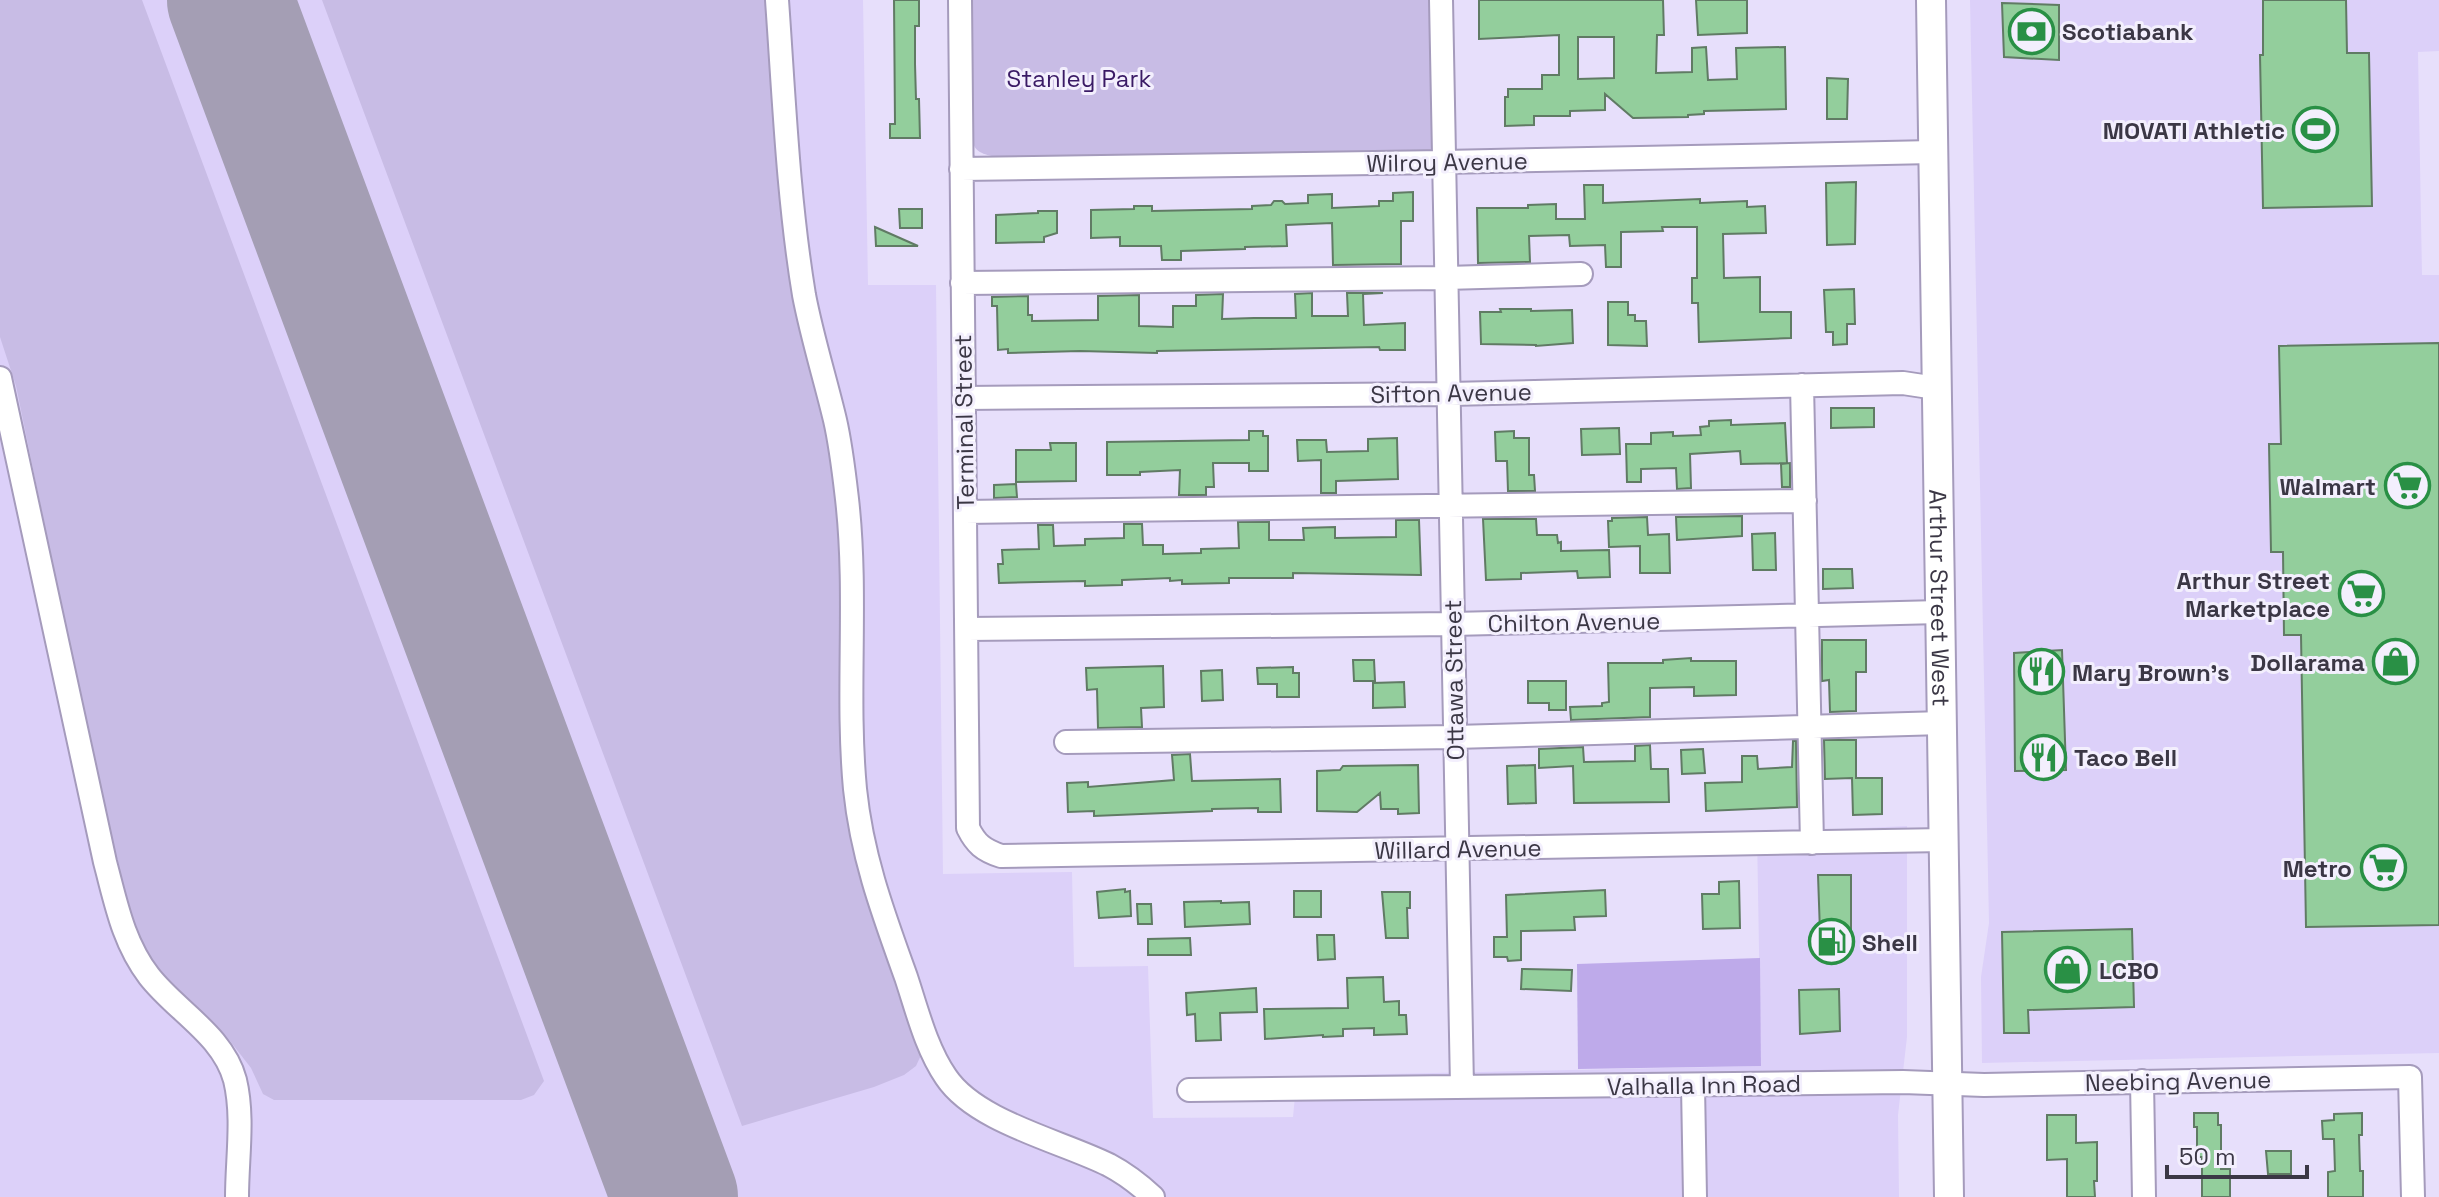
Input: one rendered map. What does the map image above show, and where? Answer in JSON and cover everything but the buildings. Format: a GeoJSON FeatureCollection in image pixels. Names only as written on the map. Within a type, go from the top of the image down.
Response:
{"type":"FeatureCollection","features":[{"type":"Feature","properties":{"kind":"main road","name":"Arthur Street West"},"geometry":{"type":"LineString","coordinates":[[1931,0],[1949,1197]]}},
{"type":"Feature","properties":{"kind":"street"},"geometry":{"type":"LineString","coordinates":[[777,0],[794,215],[804,291],[835,421],[849,520],[851,722],[855,789],[873,887],[931,1049],[946,1078],[973,1105],[1111,1166],[1137,1182],[1153,1197]]}},
{"type":"Feature","properties":{"kind":"street","name":"Terminal Street"},"geometry":{"type":"LineString","coordinates":[[960,0],[968,828],[975,842]]}},
{"type":"Feature","properties":{"kind":"street","name":"Ottawa Street"},"geometry":{"type":"LineString","coordinates":[[1441,0],[1462,1087]]}},
{"type":"Feature","properties":{"kind":"street","name":"Wilroy Avenue"},"geometry":{"type":"LineString","coordinates":[[961,169],[1933,152]]}},
{"type":"Feature","properties":{"kind":"street"},"geometry":{"type":"LineString","coordinates":[[962,283],[1581,274]]}},
{"type":"Feature","properties":{"kind":"street"},"geometry":{"type":"LineString","coordinates":[[0,378],[122,930],[138,962],[205,1032],[234,1078],[239,1111],[237,1197]]}},
{"type":"Feature","properties":{"kind":"street","name":"Sifton Avenue"},"geometry":{"type":"LineString","coordinates":[[964,398],[1449,394],[1903,383],[1936,388]]}},
{"type":"Feature","properties":{"kind":"street"},"geometry":{"type":"LineString","coordinates":[[1802,385],[1812,843]]}},
{"type":"Feature","properties":{"kind":"street"},"geometry":{"type":"LineString","coordinates":[[965,512],[1805,501]]}},
{"type":"Feature","properties":{"kind":"street","name":"Chilton Avenue"},"geometry":{"type":"LineString","coordinates":[[967,629],[1452,624],[1940,612]]}},
{"type":"Feature","properties":{"kind":"street"},"geometry":{"type":"LineString","coordinates":[[1066,742],[1455,737],[1943,723]]}},
{"type":"Feature","properties":{"kind":"street","name":"Willard Avenue"},"geometry":{"type":"LineString","coordinates":[[975,842],[1001,856],[1945,840]]}},
{"type":"Feature","properties":{"kind":"street","name":"Neebing Avenue"},"geometry":{"type":"LineString","coordinates":[[1947,1082],[1984,1085],[2410,1077],[2413,1197]]}},
{"type":"Feature","properties":{"kind":"street"},"geometry":{"type":"LineString","coordinates":[[2142,1081],[2144,1197]]}},
{"type":"Feature","properties":{"kind":"street","name":"Valhalla Inn Road"},"geometry":{"type":"LineString","coordinates":[[1462,1087],[1947,1082]]}},
{"type":"Feature","properties":{"kind":"street"},"geometry":{"type":"LineString","coordinates":[[1693,1086],[1695,1197]]}},
{"type":"Feature","properties":{"kind":"street"},"geometry":{"type":"LineString","coordinates":[[1189,1090],[1462,1087]]}},
{"type":"Feature","properties":{"kind":"shaded area"},"geometry":{"type":"Polygon","coordinates":[[[0,0],[863,0],[868,285],[936,285],[943,874],[1072,872],[1074,967],[1148,966],[1153,1118],[1293,1117],[1297,1076],[1761,1066],[1757,833],[1907,826],[1907,1037],[1898,1115],[1899,1197],[0,1197],[0,0]]]}},
{"type":"Feature","properties":{"kind":"shaded area"},"geometry":{"type":"Polygon","coordinates":[[[1970,0],[2439,0],[2439,51],[2418,52],[2422,275],[2439,275],[2439,1053],[1982,1063],[1981,977],[1989,923],[1970,0]]]}},
{"type":"Feature","properties":{"kind":"shaded area"},"geometry":{"type":"Polygon","coordinates":[[[1760,958],[1761,1066],[1578,1069],[1577,964],[1760,958]]]}},
{"type":"Feature","properties":{"kind":"green space"},"geometry":{"type":"Polygon","coordinates":[[[0,0],[142,0],[544,1081],[534,1095],[521,1100],[274,1100],[263,1094],[251,1068],[230,1041],[153,970],[120,894],[16,386],[0,337],[0,0]]]}},
{"type":"Feature","properties":{"kind":"green space"},"geometry":{"type":"Polygon","coordinates":[[[322,0],[769,0],[794,290],[834,459],[862,876],[887,961],[922,1053],[916,1066],[904,1075],[874,1087],[742,1126],[322,0]]]}},
{"type":"Feature","properties":{"kind":"green space","name":"Stanley Park"},"geometry":{"type":"Polygon","coordinates":[[[971,0],[1434,0],[1434,150],[997,157],[983,154],[977,150],[972,138],[971,0]]]}},
{"type":"Feature","properties":{"kind":"taxiway"},"geometry":{"type":"LineString","coordinates":[[223,0],[261,102]]}},
{"type":"Feature","properties":{"kind":"runway"},"geometry":{"type":"LineString","coordinates":[[230,0],[675,1197]]}},
{"type":"Feature","properties":{"kind":"place","name":"Scotiabank"},"geometry":{"type":"Point","coordinates":[2031,31]}},
{"type":"Feature","properties":{"kind":"place","name":"MOVATI Athletic"},"geometry":{"type":"Point","coordinates":[2316,130]}},
{"type":"Feature","properties":{"kind":"place","name":"Walmart"},"geometry":{"type":"Point","coordinates":[2407,486]}},
{"type":"Feature","properties":{"kind":"place","name":"Arthur Street Marketplace"},"geometry":{"type":"Point","coordinates":[2361,594]}},
{"type":"Feature","properties":{"kind":"place","name":"Dollarama"},"geometry":{"type":"Point","coordinates":[2396,662]}},
{"type":"Feature","properties":{"kind":"place","name":"Mary Brown's"},"geometry":{"type":"Point","coordinates":[2041,672]}},
{"type":"Feature","properties":{"kind":"place","name":"Taco Bell"},"geometry":{"type":"Point","coordinates":[2043,757]}},
{"type":"Feature","properties":{"kind":"place","name":"Metro"},"geometry":{"type":"Point","coordinates":[2383,868]}},
{"type":"Feature","properties":{"kind":"place","name":"Shell"},"geometry":{"type":"Point","coordinates":[1831,942]}},
{"type":"Feature","properties":{"kind":"place","name":"LCBO"},"geometry":{"type":"Point","coordinates":[2068,970]}}]}
